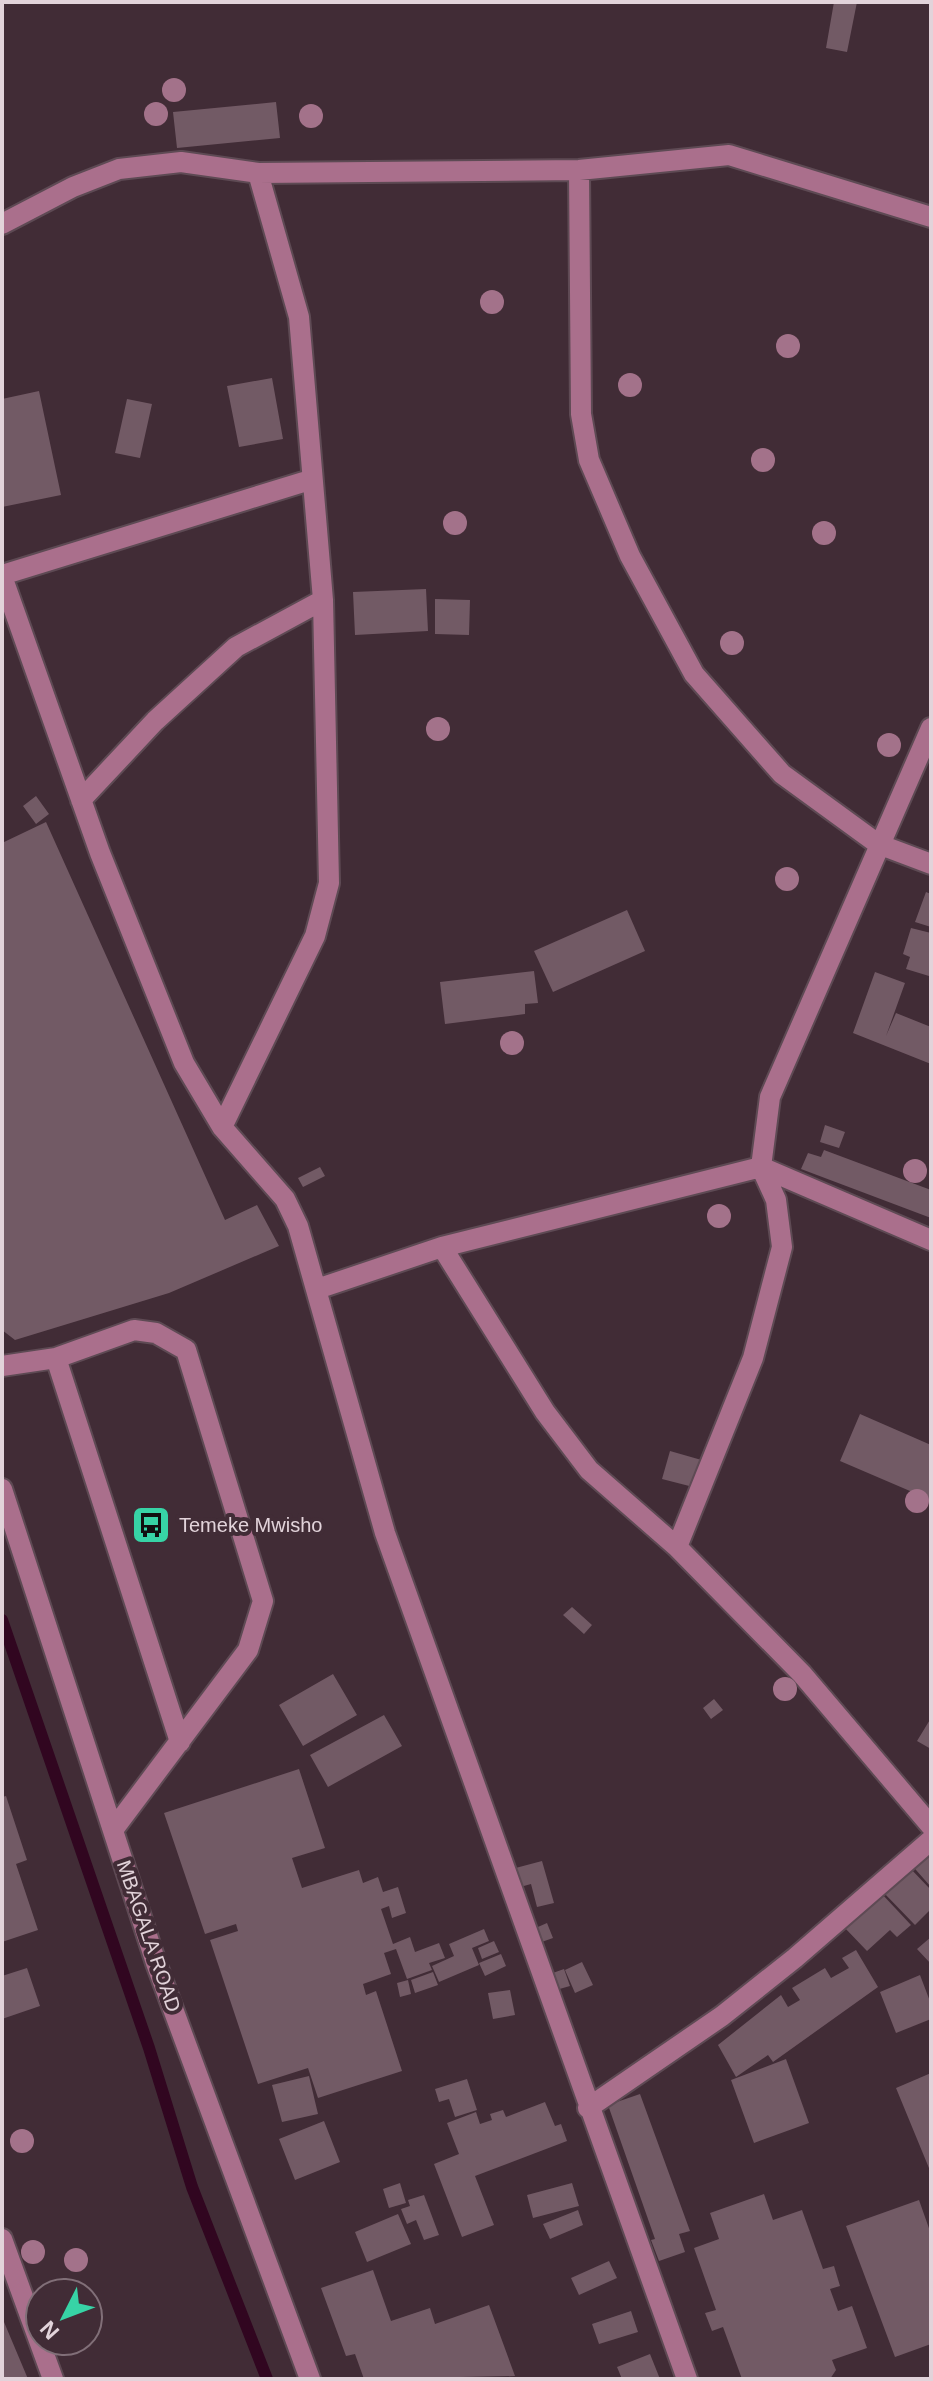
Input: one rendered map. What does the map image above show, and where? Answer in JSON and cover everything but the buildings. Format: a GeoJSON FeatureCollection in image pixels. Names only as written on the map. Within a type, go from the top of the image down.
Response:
{"type":"FeatureCollection","features":[{"type":"Feature","properties":{"kind":"street"},"geometry":{"type":"LineString","coordinates":[[2,224],[73,187],[119,169],[181,162],[258,173],[579,170],[729,155],[931,217]]}},
{"type":"Feature","properties":{"kind":"street"},"geometry":{"type":"LineString","coordinates":[[579,170],[581,414],[589,460],[630,556],[694,674],[782,774],[878,844],[931,864]]}},
{"type":"Feature","properties":{"kind":"street"},"geometry":{"type":"LineString","coordinates":[[222,1127],[315,936],[329,883],[323,600],[310,480],[299,317],[258,173]]}},
{"type":"Feature","properties":{"kind":"street"},"geometry":{"type":"LineString","coordinates":[[310,480],[2,575],[81,800],[184,1063],[222,1127],[285,1199],[298,1226],[385,1533],[687,2379]]}},
{"type":"Feature","properties":{"kind":"street"},"geometry":{"type":"LineString","coordinates":[[81,800],[155,721],[236,647],[323,600]]}},
{"type":"Feature","properties":{"kind":"street"},"geometry":{"type":"LineString","coordinates":[[677,1547],[753,1358],[782,1247],[776,1200],[761,1167],[770,1097],[931,728]]}},
{"type":"Feature","properties":{"kind":"street"},"geometry":{"type":"LineString","coordinates":[[317,1289],[442,1247],[761,1167],[931,1240]]}},
{"type":"Feature","properties":{"kind":"street"},"geometry":{"type":"LineString","coordinates":[[442,1247],[545,1412],[589,1470],[677,1547],[802,1674],[931,1826]]}},
{"type":"Feature","properties":{"kind":"street"},"geometry":{"type":"LineString","coordinates":[[2,1366],[56,1358],[134,1330],[156,1333],[186,1350],[263,1601],[248,1650],[113,1830]]}},
{"type":"Feature","properties":{"kind":"street"},"geometry":{"type":"LineString","coordinates":[[56,1358],[180,1742]]}},
{"type":"Feature","properties":{"kind":"street","name":"MBAGALA ROAD"},"geometry":{"type":"LineString","coordinates":[[2,1489],[156,1963],[310,2379]]}},
{"type":"Feature","properties":{"kind":"street"},"geometry":{"type":"LineString","coordinates":[[588,2108],[734,2006],[931,1840]]}},
{"type":"Feature","properties":{"kind":"street"},"geometry":{"type":"LineString","coordinates":[[2,2239],[53,2379]]}},
{"type":"Feature","properties":{"kind":"waterway"},"geometry":{"type":"LineString","coordinates":[[2,1620],[149,2048],[192,2187],[267,2379]]}},
{"type":"Feature","properties":{"kind":"place","name":"Temeke Mwisho"},"geometry":{"type":"Point","coordinates":[151,1525]}}]}
